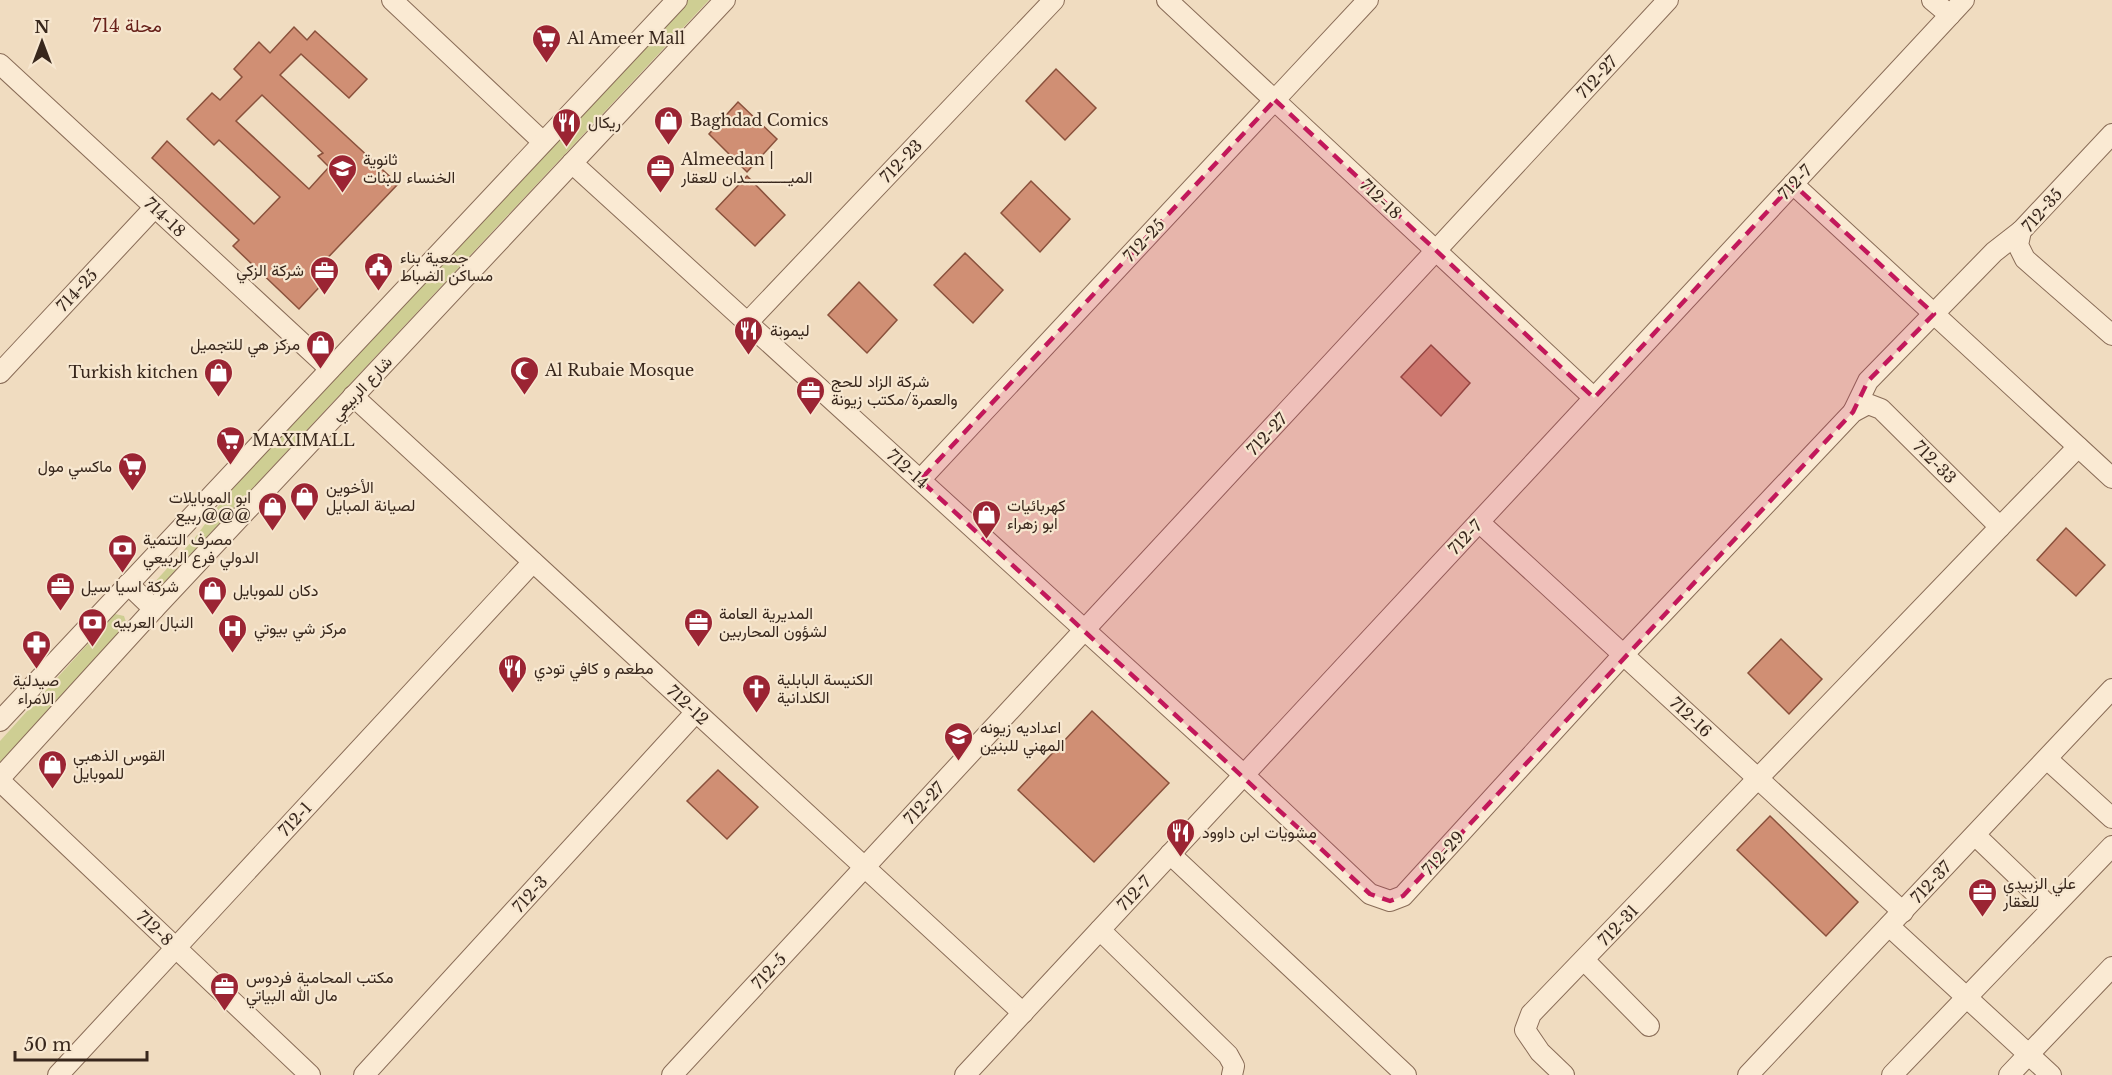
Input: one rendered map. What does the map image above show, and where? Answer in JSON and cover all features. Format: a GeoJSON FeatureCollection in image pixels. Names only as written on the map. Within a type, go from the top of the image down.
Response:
{"type":"FeatureCollection","features":[{"type":"Feature","properties":{"kind":"street"},"geometry":{"type":"LineString","coordinates":[[392,0],[543,142]]}},
{"type":"Feature","properties":{"kind":"street"},"geometry":{"type":"LineString","coordinates":[[0,721],[677,0]]}},
{"type":"Feature","properties":{"kind":"street","name":"شارع الربيعي"},"geometry":{"type":"LineString","coordinates":[[0,779],[154,609],[725,0]]}},
{"type":"Feature","properties":{"kind":"street","name":"712-23"},"geometry":{"type":"LineString","coordinates":[[747,323],[1054,0]]}},
{"type":"Feature","properties":{"kind":"street","name":"712-18"},"geometry":{"type":"LineString","coordinates":[[1167,0],[1594,398]]}},
{"type":"Feature","properties":{"kind":"street","name":"712-25"},"geometry":{"type":"LineString","coordinates":[[920,480],[1368,0]]}},
{"type":"Feature","properties":{"kind":"street","name":"712-27"},"geometry":{"type":"LineString","coordinates":[[865,867],[1668,0]]}},
{"type":"Feature","properties":{"kind":"street"},"geometry":{"type":"LineString","coordinates":[[1932,0],[1950,15]]}},
{"type":"Feature","properties":{"kind":"street","name":"712-7"},"geometry":{"type":"LineString","coordinates":[[965,1075],[1964,0]]}},
{"type":"Feature","properties":{"kind":"street","name":"714-18"},"geometry":{"type":"LineString","coordinates":[[0,64],[330,369]]}},
{"type":"Feature","properties":{"kind":"street","name":"712-35"},"geometry":{"type":"LineString","coordinates":[[2112,134],[2021,231],[2018,245],[2025,259],[2112,335]]}},
{"type":"Feature","properties":{"kind":"street","name":"712-14"},"geometry":{"type":"LineString","coordinates":[[572,164],[1244,774]]}},
{"type":"Feature","properties":{"kind":"street"},"geometry":{"type":"LineString","coordinates":[[1793,184],[2112,478]]}},
{"type":"Feature","properties":{"kind":"street","name":"714-25"},"geometry":{"type":"LineString","coordinates":[[0,373],[154,207]]}},
{"type":"Feature","properties":{"kind":"street"},"geometry":{"type":"LineString","coordinates":[[1623,655],[1853,412],[1868,381],[1994,252],[2021,231]]}},
{"type":"Feature","properties":{"kind":"street","name":"712-12"},"geometry":{"type":"LineString","coordinates":[[353,396],[1023,1013]]}},
{"type":"Feature","properties":{"kind":"street","name":"712-33"},"geometry":{"type":"LineString","coordinates":[[1853,412],[1868,404],[1881,409],[2000,527]]}},
{"type":"Feature","properties":{"kind":"street"},"geometry":{"type":"LineString","coordinates":[[1759,780],[2078,447]]}},
{"type":"Feature","properties":{"kind":"street","name":"712-16"},"geometry":{"type":"LineString","coordinates":[[1479,522],[1903,912]]}},
{"type":"Feature","properties":{"kind":"street","name":"712-1"},"geometry":{"type":"LineString","coordinates":[[58,1075],[533,562]]}},
{"type":"Feature","properties":{"kind":"street"},"geometry":{"type":"LineString","coordinates":[[128,584],[154,609]]}},
{"type":"Feature","properties":{"kind":"street","name":"712-29"},"geometry":{"type":"LineString","coordinates":[[1244,774],[1370,894],[1390,901],[1403,896],[1623,655]]}},
{"type":"Feature","properties":{"kind":"street","name":"712-37"},"geometry":{"type":"LineString","coordinates":[[1748,1075],[2112,689]]}},
{"type":"Feature","properties":{"kind":"street","name":"712-3"},"geometry":{"type":"LineString","coordinates":[[364,1075],[696,712]]}},
{"type":"Feature","properties":{"kind":"street"},"geometry":{"type":"LineString","coordinates":[[2047,759],[2112,818]]}},
{"type":"Feature","properties":{"kind":"street","name":"712-8"},"geometry":{"type":"LineString","coordinates":[[0,779],[310,1075]]}},
{"type":"Feature","properties":{"kind":"street","name":"712-31"},"geometry":{"type":"LineString","coordinates":[[1564,1075],[1540,1052],[1525,1030],[1530,1014],[1759,780]]}},
{"type":"Feature","properties":{"kind":"street"},"geometry":{"type":"LineString","coordinates":[[1974,836],[2051,908]]}},
{"type":"Feature","properties":{"kind":"street"},"geometry":{"type":"LineString","coordinates":[[1892,1075],[2112,846]]}},
{"type":"Feature","properties":{"kind":"street"},"geometry":{"type":"LineString","coordinates":[[1170,854],[1406,1075]]}},
{"type":"Feature","properties":{"kind":"street","name":"712-5"},"geometry":{"type":"LineString","coordinates":[[672,1075],[865,867]]}},
{"type":"Feature","properties":{"kind":"street"},"geometry":{"type":"LineString","coordinates":[[1889,926],[2051,1075]]}},
{"type":"Feature","properties":{"kind":"street"},"geometry":{"type":"LineString","coordinates":[[1100,930],[1228,1055],[1234,1066],[1232,1075]]}},
{"type":"Feature","properties":{"kind":"street"},"geometry":{"type":"LineString","coordinates":[[1584,960],[1649,1026]]}},
{"type":"Feature","properties":{"kind":"street"},"geometry":{"type":"LineString","coordinates":[[2009,1075],[2112,968]]}},
{"type":"Feature","properties":{"kind":"highlighted area"},"geometry":{"type":"Polygon","coordinates":[[[1275,100],[1594,398],[1793,184],[1934,314],[1868,381],[1853,412],[1403,896],[1390,901],[1370,894],[920,480],[1275,100]]]}},
{"type":"Feature","properties":{"kind":"green space"},"geometry":{"type":"Polygon","coordinates":[[[687,0],[709,0],[161,586],[154,590],[152,585],[194,539],[242,474],[687,0]]]}},
{"type":"Feature","properties":{"kind":"green space"},"geometry":{"type":"Polygon","coordinates":[[[115,614],[124,616],[127,625],[0,762],[0,741],[115,614]]]}},
{"type":"Feature","properties":{"kind":"building"},"geometry":{"type":"Polygon","coordinates":[[[294,27],[307,40],[315,31],[367,79],[349,98],[301,54],[280,75],[398,184],[316,270],[326,280],[299,309],[233,246],[239,240],[152,158],[167,141],[254,224],[280,197],[219,140],[214,145],[187,119],[212,93],[220,100],[242,77],[234,69],[259,42],[270,53],[294,27]],[[262,95],[236,121],[309,189],[329,167],[318,156],[323,153],[262,95]]]}},
{"type":"Feature","properties":{"kind":"building"},"geometry":{"type":"Polygon","coordinates":[[[1056,69],[1096,108],[1065,140],[1026,101],[1056,69]]]}},
{"type":"Feature","properties":{"kind":"building"},"geometry":{"type":"Polygon","coordinates":[[[738,102],[777,139],[747,172],[709,134],[738,102]]]}},
{"type":"Feature","properties":{"kind":"building"},"geometry":{"type":"Polygon","coordinates":[[[747,176],[785,215],[755,246],[716,209],[747,176]]]}},
{"type":"Feature","properties":{"kind":"building"},"geometry":{"type":"Polygon","coordinates":[[[1031,181],[1070,219],[1040,252],[1001,213],[1031,181]]]}},
{"type":"Feature","properties":{"kind":"building"},"geometry":{"type":"Polygon","coordinates":[[[965,253],[1003,290],[973,323],[934,285],[965,253]]]}},
{"type":"Feature","properties":{"kind":"building"},"geometry":{"type":"Polygon","coordinates":[[[859,282],[897,320],[867,353],[828,315],[859,282]]]}},
{"type":"Feature","properties":{"kind":"building"},"geometry":{"type":"Polygon","coordinates":[[[1431,345],[1470,383],[1441,416],[1401,377],[1431,345]]]}},
{"type":"Feature","properties":{"kind":"building"},"geometry":{"type":"Polygon","coordinates":[[[2066,528],[2105,565],[2076,596],[2037,560],[2066,528]]]}},
{"type":"Feature","properties":{"kind":"building"},"geometry":{"type":"Polygon","coordinates":[[[1781,639],[1822,679],[1789,714],[1748,673],[1781,639]]]}},
{"type":"Feature","properties":{"kind":"building"},"geometry":{"type":"Polygon","coordinates":[[[1092,711],[1169,783],[1094,862],[1018,790],[1092,711]]]}},
{"type":"Feature","properties":{"kind":"building"},"geometry":{"type":"Polygon","coordinates":[[[718,770],[758,807],[727,839],[687,801],[718,770]]]}},
{"type":"Feature","properties":{"kind":"building"},"geometry":{"type":"Polygon","coordinates":[[[1770,816],[1858,902],[1826,936],[1737,850],[1770,816]]]}},
{"type":"Feature","properties":{"kind":"place","name":"Al Ameer Mall"},"geometry":{"type":"Point","coordinates":[546,64]}},
{"type":"Feature","properties":{"kind":"place","name":"Baghdad Comics"},"geometry":{"type":"Point","coordinates":[669,146]}},
{"type":"Feature","properties":{"kind":"place","name":"ريكال"},"geometry":{"type":"Point","coordinates":[567,148]}},
{"type":"Feature","properties":{"kind":"place","name":"ثانوية الخنساء للبنات"},"geometry":{"type":"Point","coordinates":[342,194]}},
{"type":"Feature","properties":{"kind":"place","name":"Almeedan | الميــــــــــدان للعقار"},"geometry":{"type":"Point","coordinates":[660,194]}},
{"type":"Feature","properties":{"kind":"place","name":"جمعية بناء مساكن الضباط"},"geometry":{"type":"Point","coordinates":[379,292]}},
{"type":"Feature","properties":{"kind":"place","name":"شركة الزكي"},"geometry":{"type":"Point","coordinates":[325,296]}},
{"type":"Feature","properties":{"kind":"place","name":"ليمونة"},"geometry":{"type":"Point","coordinates":[749,356]}},
{"type":"Feature","properties":{"kind":"place","name":"مركز هي للتجميل"},"geometry":{"type":"Point","coordinates":[321,370]}},
{"type":"Feature","properties":{"kind":"place","name":"Al Rubaie Mosque"},"geometry":{"type":"Point","coordinates":[524,396]}},
{"type":"Feature","properties":{"kind":"place","name":"Turkish kitchen"},"geometry":{"type":"Point","coordinates":[219,398]}},
{"type":"Feature","properties":{"kind":"place","name":"شركة الزاد للحج والعمرة/مكتب زيونة"},"geometry":{"type":"Point","coordinates":[810,416]}},
{"type":"Feature","properties":{"kind":"place","name":"MAXIMALL"},"geometry":{"type":"Point","coordinates":[231,466]}},
{"type":"Feature","properties":{"kind":"place","name":"ماكسي مول"},"geometry":{"type":"Point","coordinates":[133,492]}},
{"type":"Feature","properties":{"kind":"place","name":"الأخوين لصيانة المبايل"},"geometry":{"type":"Point","coordinates":[305,522]}},
{"type":"Feature","properties":{"kind":"place","name":"ابو الموبايلات ربيع@@@"},"geometry":{"type":"Point","coordinates":[272,532]}},
{"type":"Feature","properties":{"kind":"place","name":"كهربائيات ابو زهراء"},"geometry":{"type":"Point","coordinates":[986,540]}},
{"type":"Feature","properties":{"kind":"place","name":"مصرف التنمية الدولي فرع الربيعي"},"geometry":{"type":"Point","coordinates":[122,574]}},
{"type":"Feature","properties":{"kind":"place","name":"شركة اسيا سيل"},"geometry":{"type":"Point","coordinates":[60,612]}},
{"type":"Feature","properties":{"kind":"place","name":"دكان للموبايل"},"geometry":{"type":"Point","coordinates":[212,616]}},
{"type":"Feature","properties":{"kind":"place","name":"النبال العربيه"},"geometry":{"type":"Point","coordinates":[92,648]}},
{"type":"Feature","properties":{"kind":"place","name":"المديرية العامة لشؤون المحاربين"},"geometry":{"type":"Point","coordinates":[698,648]}},
{"type":"Feature","properties":{"kind":"place","name":"مركز شي بيوتي"},"geometry":{"type":"Point","coordinates":[233,654]}},
{"type":"Feature","properties":{"kind":"place","name":"صيدلية الامراء"},"geometry":{"type":"Point","coordinates":[36,670]}},
{"type":"Feature","properties":{"kind":"place","name":"مطعم و كافي تودي"},"geometry":{"type":"Point","coordinates":[513,694]}},
{"type":"Feature","properties":{"kind":"place","name":"الكنيسة البابلية الكلدانية"},"geometry":{"type":"Point","coordinates":[756,714]}},
{"type":"Feature","properties":{"kind":"place","name":"اعداديه زيونه المهني للبنين"},"geometry":{"type":"Point","coordinates":[959,762]}},
{"type":"Feature","properties":{"kind":"place","name":"القوس الذهبي للموبايل"},"geometry":{"type":"Point","coordinates":[52,790]}},
{"type":"Feature","properties":{"kind":"place","name":"مشويات ابن داوود"},"geometry":{"type":"Point","coordinates":[1181,858]}},
{"type":"Feature","properties":{"kind":"place","name":"علي الزبيدي للعقار"},"geometry":{"type":"Point","coordinates":[1982,918]}},
{"type":"Feature","properties":{"kind":"place","name":"مكتب المحامية فردوس مال الله البياتي"},"geometry":{"type":"Point","coordinates":[225,1012]}},
{"type":"Feature","properties":{"kind":"district","name":"محلة 714"},"geometry":{"type":"Point","coordinates":[127,26]}}]}
